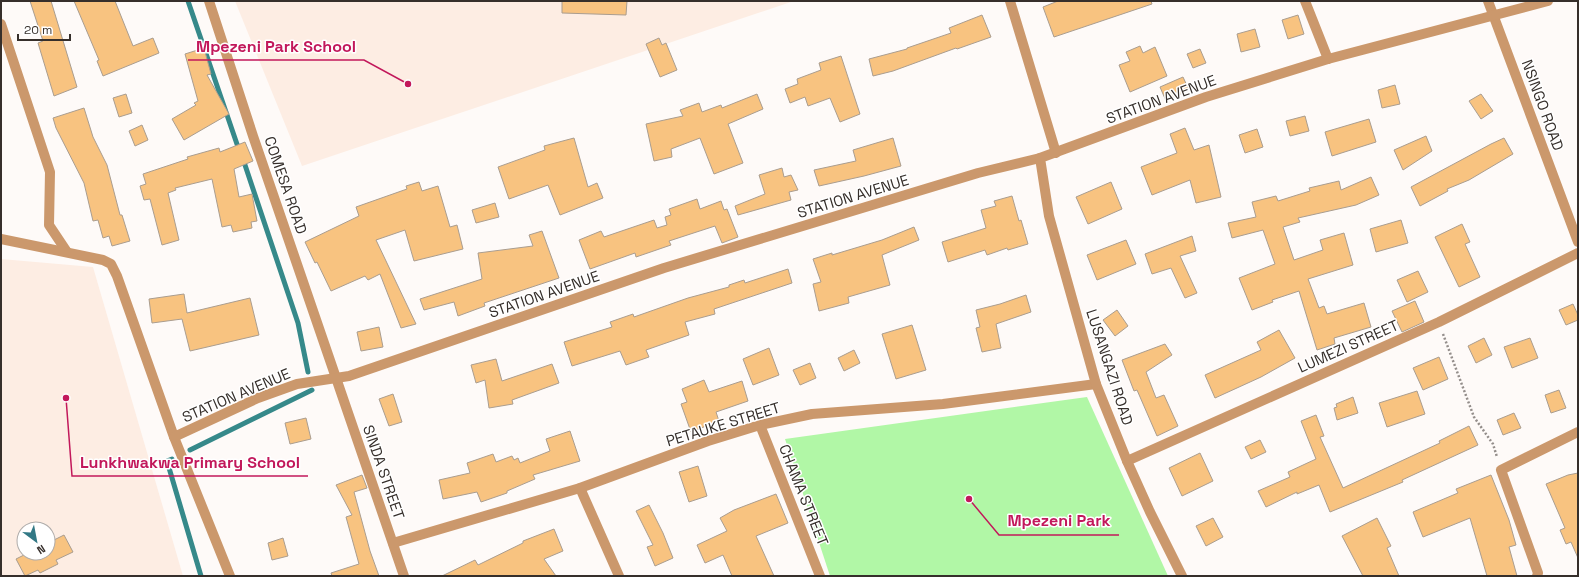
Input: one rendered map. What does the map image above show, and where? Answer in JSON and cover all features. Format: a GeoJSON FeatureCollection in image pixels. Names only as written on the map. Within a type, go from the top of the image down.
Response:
{"type":"FeatureCollection","features":[{"type":"Feature","properties":{"kind":"street","name":"COMESA ROAD"},"geometry":{"type":"LineString","coordinates":[[209,1],[253,136],[336,377]]}},
{"type":"Feature","properties":{"kind":"street"},"geometry":{"type":"LineString","coordinates":[[1010,1],[1056,153]]}},
{"type":"Feature","properties":{"kind":"street"},"geometry":{"type":"LineString","coordinates":[[1305,1],[1328,60]]}},
{"type":"Feature","properties":{"kind":"street","name":"NSINGO ROAD"},"geometry":{"type":"LineString","coordinates":[[1488,1],[1578,242]]}},
{"type":"Feature","properties":{"kind":"street","name":"STATION AVENUE"},"geometry":{"type":"LineString","coordinates":[[174,437],[199,427],[258,398],[291,386],[336,377],[349,376],[664,268],[978,173],[1056,153],[1206,97],[1328,60],[1548,1]]}},
{"type":"Feature","properties":{"kind":"street"},"geometry":{"type":"LineString","coordinates":[[1,24],[50,172],[49,225],[67,252]]}},
{"type":"Feature","properties":{"kind":"street","name":"LUSANGAZI ROAD"},"geometry":{"type":"LineString","coordinates":[[1040,158],[1049,216],[1096,384],[1127,461],[1150,512],[1182,576]]}},
{"type":"Feature","properties":{"kind":"street"},"geometry":{"type":"LineString","coordinates":[[1,239],[103,260],[111,264],[117,276],[174,437],[230,576]]}},
{"type":"Feature","properties":{"kind":"street","name":"LUMEZI STREET"},"geometry":{"type":"LineString","coordinates":[[1127,461],[1439,322],[1578,253]]}},
{"type":"Feature","properties":{"kind":"street","name":"SINDA STREET"},"geometry":{"type":"LineString","coordinates":[[336,377],[394,543],[404,576]]}},
{"type":"Feature","properties":{"kind":"street","name":"PETAUKE STREET"},"geometry":{"type":"LineString","coordinates":[[394,543],[580,488],[708,441],[760,425],[812,414],[943,404],[1096,384]]}},
{"type":"Feature","properties":{"kind":"street","name":"CHAMA STREET"},"geometry":{"type":"LineString","coordinates":[[760,425],[820,576]]}},
{"type":"Feature","properties":{"kind":"street"},"geometry":{"type":"LineString","coordinates":[[1537,576],[1538,573],[1501,470],[1578,432]]}},
{"type":"Feature","properties":{"kind":"street"},"geometry":{"type":"LineString","coordinates":[[580,488],[619,576]]}},
{"type":"Feature","properties":{"kind":"path"},"geometry":{"type":"LineString","coordinates":[[1439,322],[1474,417],[1493,444],[1501,470]]}},
{"type":"Feature","properties":{"kind":"shaded area"},"geometry":{"type":"Polygon","coordinates":[[[235,1],[794,1],[302,166],[235,1]]]}},
{"type":"Feature","properties":{"kind":"shaded area"},"geometry":{"type":"Polygon","coordinates":[[[1,259],[93,267],[183,576],[1,576],[1,259]]]}},
{"type":"Feature","properties":{"kind":"green space"},"geometry":{"type":"Polygon","coordinates":[[[1087,397],[1168,576],[830,576],[785,439],[1087,397]]]}},
{"type":"Feature","properties":{"kind":"building"},"geometry":{"type":"Polygon","coordinates":[[[30,1],[51,1],[77,87],[54,96],[38,43],[43,41],[30,1]]]}},
{"type":"Feature","properties":{"kind":"building"},"geometry":{"type":"Polygon","coordinates":[[[74,1],[115,1],[133,46],[153,38],[159,53],[103,76],[97,61],[99,60],[74,1]]]}},
{"type":"Feature","properties":{"kind":"building"},"geometry":{"type":"Polygon","coordinates":[[[562,1],[627,1],[626,15],[562,13],[562,1]]]}},
{"type":"Feature","properties":{"kind":"building"},"geometry":{"type":"Polygon","coordinates":[[[1058,1],[1151,1],[1152,4],[1054,37],[1043,7],[1058,1]]]}},
{"type":"Feature","properties":{"kind":"building"},"geometry":{"type":"Polygon","coordinates":[[[982,15],[991,37],[893,71],[873,76],[869,59],[907,49],[951,33],[949,28],[982,15]]]}},
{"type":"Feature","properties":{"kind":"building"},"geometry":{"type":"Polygon","coordinates":[[[1298,15],[1304,34],[1288,39],[1282,20],[1298,15]]]}},
{"type":"Feature","properties":{"kind":"building"},"geometry":{"type":"Polygon","coordinates":[[[1255,29],[1260,47],[1241,52],[1237,34],[1255,29]]]}},
{"type":"Feature","properties":{"kind":"building"},"geometry":{"type":"Polygon","coordinates":[[[659,38],[662,45],[666,43],[677,70],[660,77],[646,44],[659,38]]]}},
{"type":"Feature","properties":{"kind":"building"},"geometry":{"type":"Polygon","coordinates":[[[1140,46],[1143,53],[1155,47],[1167,76],[1130,92],[1119,65],[1130,61],[1126,52],[1140,46]]]}},
{"type":"Feature","properties":{"kind":"building"},"geometry":{"type":"Polygon","coordinates":[[[204,48],[211,74],[207,75],[229,114],[184,140],[172,119],[196,105],[194,103],[198,101],[185,54],[204,48]]]}},
{"type":"Feature","properties":{"kind":"building"},"geometry":{"type":"Polygon","coordinates":[[[1200,49],[1206,63],[1193,68],[1187,54],[1200,49]]]}},
{"type":"Feature","properties":{"kind":"building"},"geometry":{"type":"Polygon","coordinates":[[[841,56],[860,114],[840,122],[830,98],[808,106],[805,97],[790,103],[785,89],[798,84],[797,79],[821,70],[819,63],[841,56]]]}},
{"type":"Feature","properties":{"kind":"building"},"geometry":{"type":"Polygon","coordinates":[[[1183,77],[1189,90],[1166,101],[1160,87],[1183,77]]]}},
{"type":"Feature","properties":{"kind":"building"},"geometry":{"type":"Polygon","coordinates":[[[1395,85],[1400,104],[1382,108],[1378,90],[1395,85]]]}},
{"type":"Feature","properties":{"kind":"building"},"geometry":{"type":"Polygon","coordinates":[[[126,94],[132,113],[119,117],[113,98],[126,94]]]}},
{"type":"Feature","properties":{"kind":"building"},"geometry":{"type":"Polygon","coordinates":[[[757,94],[763,109],[728,124],[743,163],[714,174],[700,138],[671,149],[672,157],[654,161],[646,124],[683,116],[680,110],[699,103],[702,112],[721,105],[722,108],[757,94]]]}},
{"type":"Feature","properties":{"kind":"building"},"geometry":{"type":"Polygon","coordinates":[[[1481,94],[1493,111],[1481,119],[1469,101],[1481,94]]]}},
{"type":"Feature","properties":{"kind":"building"},"geometry":{"type":"Polygon","coordinates":[[[84,108],[93,137],[107,165],[120,215],[122,215],[130,241],[112,246],[109,236],[103,238],[98,220],[93,221],[84,183],[56,128],[53,118],[84,108]]]}},
{"type":"Feature","properties":{"kind":"building"},"geometry":{"type":"Polygon","coordinates":[[[1305,116],[1309,131],[1290,136],[1286,121],[1305,116]]]}},
{"type":"Feature","properties":{"kind":"building"},"geometry":{"type":"Polygon","coordinates":[[[1369,119],[1376,142],[1332,156],[1325,132],[1369,119]]]}},
{"type":"Feature","properties":{"kind":"building"},"geometry":{"type":"Polygon","coordinates":[[[142,125],[148,140],[135,146],[129,131],[142,125]]]}},
{"type":"Feature","properties":{"kind":"building"},"geometry":{"type":"Polygon","coordinates":[[[1185,128],[1194,150],[1209,145],[1221,197],[1196,203],[1190,180],[1152,195],[1141,167],[1177,153],[1170,134],[1185,128]]]}},
{"type":"Feature","properties":{"kind":"building"},"geometry":{"type":"Polygon","coordinates":[[[1257,129],[1263,147],[1245,153],[1239,135],[1257,129]]]}},
{"type":"Feature","properties":{"kind":"building"},"geometry":{"type":"Polygon","coordinates":[[[1426,136],[1432,151],[1403,170],[1394,150],[1426,136]]]}},
{"type":"Feature","properties":{"kind":"building"},"geometry":{"type":"Polygon","coordinates":[[[574,138],[588,187],[597,183],[603,198],[560,215],[548,185],[509,199],[498,167],[545,150],[544,146],[574,138]]]}},
{"type":"Feature","properties":{"kind":"building"},"geometry":{"type":"Polygon","coordinates":[[[893,138],[901,166],[819,186],[814,170],[856,161],[853,150],[893,138]]]}},
{"type":"Feature","properties":{"kind":"building"},"geometry":{"type":"Polygon","coordinates":[[[1504,138],[1513,154],[1469,180],[1447,189],[1448,191],[1420,206],[1411,187],[1504,138]]]}},
{"type":"Feature","properties":{"kind":"building"},"geometry":{"type":"Polygon","coordinates":[[[245,142],[253,161],[234,169],[239,197],[252,194],[257,221],[251,222],[252,228],[233,232],[231,225],[222,227],[212,179],[175,188],[176,190],[168,193],[179,240],[162,245],[150,199],[144,200],[140,186],[146,184],[143,174],[188,159],[187,157],[219,148],[220,152],[245,142]]]}},
{"type":"Feature","properties":{"kind":"building"},"geometry":{"type":"Polygon","coordinates":[[[782,168],[784,177],[791,175],[798,190],[789,192],[791,200],[738,215],[735,206],[765,194],[759,175],[782,168]]]}},
{"type":"Feature","properties":{"kind":"building"},"geometry":{"type":"Polygon","coordinates":[[[1371,177],[1379,195],[1356,205],[1298,218],[1300,222],[1283,227],[1294,260],[1323,250],[1320,240],[1344,233],[1353,265],[1308,279],[1319,308],[1324,306],[1327,314],[1364,303],[1371,327],[1334,338],[1335,344],[1317,350],[1299,291],[1272,300],[1273,302],[1252,310],[1239,278],[1275,264],[1263,230],[1232,238],[1228,223],[1256,217],[1252,202],[1276,196],[1278,201],[1310,191],[1309,188],[1339,181],[1341,190],[1371,177]]]}},
{"type":"Feature","properties":{"kind":"building"},"geometry":{"type":"Polygon","coordinates":[[[419,182],[422,191],[438,186],[450,227],[457,225],[463,249],[414,261],[405,230],[376,240],[416,324],[401,328],[380,274],[368,280],[365,276],[331,291],[317,262],[315,263],[305,242],[359,216],[356,207],[407,189],[406,186],[419,182]]]}},
{"type":"Feature","properties":{"kind":"building"},"geometry":{"type":"Polygon","coordinates":[[[1111,182],[1122,209],[1088,224],[1076,197],[1111,182]]]}},
{"type":"Feature","properties":{"kind":"building"},"geometry":{"type":"Polygon","coordinates":[[[1012,196],[1019,221],[1021,220],[1028,244],[1008,250],[1007,248],[987,255],[985,250],[948,262],[942,242],[986,228],[981,210],[996,206],[994,201],[1012,196]]]}},
{"type":"Feature","properties":{"kind":"building"},"geometry":{"type":"Polygon","coordinates":[[[697,199],[700,209],[721,201],[724,210],[727,209],[738,237],[722,243],[715,226],[669,241],[671,245],[636,257],[635,253],[590,269],[579,240],[601,231],[604,237],[654,220],[657,228],[667,225],[665,217],[671,215],[669,209],[697,199]]]}},
{"type":"Feature","properties":{"kind":"building"},"geometry":{"type":"Polygon","coordinates":[[[495,203],[499,217],[476,223],[472,210],[495,203]]]}},
{"type":"Feature","properties":{"kind":"building"},"geometry":{"type":"Polygon","coordinates":[[[1401,220],[1408,243],[1376,252],[1370,229],[1401,220]]]}},
{"type":"Feature","properties":{"kind":"building"},"geometry":{"type":"Polygon","coordinates":[[[1462,224],[1470,242],[1465,244],[1480,277],[1459,287],[1435,237],[1462,224]]]}},
{"type":"Feature","properties":{"kind":"building"},"geometry":{"type":"Polygon","coordinates":[[[914,227],[919,240],[882,255],[890,285],[848,297],[849,303],[819,311],[813,284],[821,282],[813,259],[882,240],[914,227]]]}},
{"type":"Feature","properties":{"kind":"building"},"geometry":{"type":"Polygon","coordinates":[[[542,231],[559,278],[484,303],[485,306],[458,316],[454,302],[424,310],[420,299],[482,279],[478,253],[533,246],[529,235],[542,231]]]}},
{"type":"Feature","properties":{"kind":"building"},"geometry":{"type":"Polygon","coordinates":[[[1192,236],[1196,251],[1180,256],[1197,293],[1185,298],[1171,268],[1152,274],[1145,254],[1192,236]]]}},
{"type":"Feature","properties":{"kind":"building"},"geometry":{"type":"Polygon","coordinates":[[[1126,240],[1136,264],[1097,280],[1087,255],[1126,240]]]}},
{"type":"Feature","properties":{"kind":"building"},"geometry":{"type":"Polygon","coordinates":[[[788,269],[792,283],[714,309],[715,314],[685,322],[689,335],[646,350],[649,357],[626,365],[620,351],[572,366],[564,342],[612,327],[610,322],[633,314],[634,317],[688,298],[729,287],[729,285],[744,280],[745,283],[788,269]]]}},
{"type":"Feature","properties":{"kind":"building"},"geometry":{"type":"Polygon","coordinates":[[[1418,271],[1428,292],[1407,302],[1397,280],[1418,271]]]}},
{"type":"Feature","properties":{"kind":"building"},"geometry":{"type":"Polygon","coordinates":[[[184,294],[187,313],[250,298],[259,335],[190,351],[182,319],[152,323],[149,299],[184,294]]]}},
{"type":"Feature","properties":{"kind":"building"},"geometry":{"type":"Polygon","coordinates":[[[1026,295],[1031,312],[996,324],[1001,348],[982,352],[976,328],[980,327],[976,310],[1026,295]]]}},
{"type":"Feature","properties":{"kind":"building"},"geometry":{"type":"Polygon","coordinates":[[[1415,301],[1424,322],[1402,332],[1392,311],[1415,301]]]}},
{"type":"Feature","properties":{"kind":"building"},"geometry":{"type":"Polygon","coordinates":[[[1573,304],[1578,315],[1578,320],[1566,325],[1559,310],[1573,304]]]}},
{"type":"Feature","properties":{"kind":"building"},"geometry":{"type":"Polygon","coordinates":[[[1117,310],[1128,326],[1115,336],[1103,320],[1117,310]]]}},
{"type":"Feature","properties":{"kind":"building"},"geometry":{"type":"Polygon","coordinates":[[[912,325],[926,370],[896,379],[882,334],[912,325]]]}},
{"type":"Feature","properties":{"kind":"building"},"geometry":{"type":"Polygon","coordinates":[[[379,327],[383,347],[361,351],[357,332],[379,327]]]}},
{"type":"Feature","properties":{"kind":"building"},"geometry":{"type":"Polygon","coordinates":[[[1279,330],[1295,358],[1261,377],[1215,398],[1205,375],[1261,350],[1257,342],[1279,330]]]}},
{"type":"Feature","properties":{"kind":"building"},"geometry":{"type":"Polygon","coordinates":[[[1484,338],[1492,355],[1476,363],[1468,346],[1484,338]]]}},
{"type":"Feature","properties":{"kind":"building"},"geometry":{"type":"Polygon","coordinates":[[[1530,338],[1538,358],[1512,368],[1504,347],[1530,338]]]}},
{"type":"Feature","properties":{"kind":"building"},"geometry":{"type":"Polygon","coordinates":[[[1165,344],[1172,355],[1146,372],[1156,398],[1164,395],[1178,426],[1157,436],[1137,390],[1134,391],[1122,360],[1165,344]]]}},
{"type":"Feature","properties":{"kind":"building"},"geometry":{"type":"Polygon","coordinates":[[[769,348],[779,375],[753,385],[743,359],[769,348]]]}},
{"type":"Feature","properties":{"kind":"building"},"geometry":{"type":"Polygon","coordinates":[[[854,350],[860,363],[844,371],[838,358],[854,350]]]}},
{"type":"Feature","properties":{"kind":"building"},"geometry":{"type":"Polygon","coordinates":[[[1439,357],[1448,379],[1423,390],[1413,368],[1439,357]]]}},
{"type":"Feature","properties":{"kind":"building"},"geometry":{"type":"Polygon","coordinates":[[[496,359],[502,381],[552,364],[559,383],[512,400],[513,404],[489,408],[485,380],[476,383],[471,365],[496,359]]]}},
{"type":"Feature","properties":{"kind":"building"},"geometry":{"type":"Polygon","coordinates":[[[810,363],[816,378],[800,385],[793,370],[810,363]]]}},
{"type":"Feature","properties":{"kind":"building"},"geometry":{"type":"Polygon","coordinates":[[[704,380],[709,392],[742,381],[748,401],[716,412],[719,421],[691,432],[681,404],[687,402],[682,389],[704,380]]]}},
{"type":"Feature","properties":{"kind":"building"},"geometry":{"type":"Polygon","coordinates":[[[1559,390],[1566,408],[1551,413],[1545,395],[1559,390]]]}},
{"type":"Feature","properties":{"kind":"building"},"geometry":{"type":"Polygon","coordinates":[[[1417,391],[1425,414],[1387,427],[1379,403],[1417,391]]]}},
{"type":"Feature","properties":{"kind":"building"},"geometry":{"type":"Polygon","coordinates":[[[393,394],[402,422],[389,426],[379,399],[393,394]]]}},
{"type":"Feature","properties":{"kind":"building"},"geometry":{"type":"Polygon","coordinates":[[[1353,397],[1358,413],[1337,420],[1334,408],[1337,407],[1336,404],[1353,397]]]}},
{"type":"Feature","properties":{"kind":"building"},"geometry":{"type":"Polygon","coordinates":[[[1514,413],[1521,428],[1503,435],[1497,420],[1514,413]]]}},
{"type":"Feature","properties":{"kind":"building"},"geometry":{"type":"Polygon","coordinates":[[[1316,415],[1324,436],[1320,437],[1343,488],[1440,443],[1439,441],[1469,426],[1478,445],[1402,480],[1403,482],[1330,512],[1319,485],[1297,494],[1297,492],[1266,507],[1258,491],[1290,477],[1288,472],[1316,459],[1301,421],[1316,415]]]}},
{"type":"Feature","properties":{"kind":"building"},"geometry":{"type":"Polygon","coordinates":[[[306,418],[311,439],[290,444],[285,423],[306,418]]]}},
{"type":"Feature","properties":{"kind":"building"},"geometry":{"type":"Polygon","coordinates":[[[570,431],[580,461],[533,475],[535,479],[507,491],[507,493],[481,502],[477,492],[443,499],[439,480],[470,473],[467,463],[493,454],[496,462],[512,456],[514,460],[518,458],[520,463],[550,451],[546,439],[570,431]]]}},
{"type":"Feature","properties":{"kind":"building"},"geometry":{"type":"Polygon","coordinates":[[[1260,440],[1266,452],[1251,459],[1245,447],[1260,440]]]}},
{"type":"Feature","properties":{"kind":"building"},"geometry":{"type":"Polygon","coordinates":[[[1200,453],[1213,481],[1182,496],[1169,468],[1200,453]]]}},
{"type":"Feature","properties":{"kind":"building"},"geometry":{"type":"Polygon","coordinates":[[[698,466],[707,496],[689,502],[679,472],[698,466]]]}},
{"type":"Feature","properties":{"kind":"building"},"geometry":{"type":"Polygon","coordinates":[[[1578,473],[1578,558],[1571,542],[1566,544],[1560,530],[1565,528],[1546,484],[1568,475],[1578,473]]]}},
{"type":"Feature","properties":{"kind":"building"},"geometry":{"type":"Polygon","coordinates":[[[362,475],[367,488],[354,492],[370,551],[379,576],[332,576],[331,573],[359,564],[346,517],[352,515],[336,485],[362,475]]]}},
{"type":"Feature","properties":{"kind":"building"},"geometry":{"type":"Polygon","coordinates":[[[1491,475],[1509,520],[1516,545],[1509,547],[1517,576],[1487,576],[1470,518],[1423,537],[1413,512],[1458,493],[1456,489],[1491,475]]]}},
{"type":"Feature","properties":{"kind":"building"},"geometry":{"type":"Polygon","coordinates":[[[776,494],[788,523],[756,536],[774,576],[732,576],[723,555],[705,563],[697,545],[727,531],[720,518],[734,510],[776,494]]]}},
{"type":"Feature","properties":{"kind":"building"},"geometry":{"type":"Polygon","coordinates":[[[649,505],[663,533],[673,558],[655,566],[647,547],[653,545],[636,511],[649,505]]]}},
{"type":"Feature","properties":{"kind":"building"},"geometry":{"type":"Polygon","coordinates":[[[1213,518],[1223,537],[1206,546],[1196,526],[1213,518]]]}},
{"type":"Feature","properties":{"kind":"building"},"geometry":{"type":"Polygon","coordinates":[[[1377,518],[1391,546],[1387,548],[1399,576],[1363,576],[1342,536],[1377,518]]]}},
{"type":"Feature","properties":{"kind":"building"},"geometry":{"type":"Polygon","coordinates":[[[554,529],[563,551],[544,559],[556,576],[442,576],[475,560],[478,565],[523,543],[523,541],[554,529]]]}},
{"type":"Feature","properties":{"kind":"building"},"geometry":{"type":"Polygon","coordinates":[[[64,535],[73,552],[56,560],[56,539],[64,535]]]}},
{"type":"Feature","properties":{"kind":"building"},"geometry":{"type":"Polygon","coordinates":[[[283,538],[288,556],[272,560],[268,543],[283,538]]]}},
{"type":"Feature","properties":{"kind":"building"},"geometry":{"type":"Polygon","coordinates":[[[56,560],[58,564],[40,573],[38,570],[25,576],[17,561],[56,560]]]}},
{"type":"Feature","properties":{"kind":"waterway"},"geometry":{"type":"LineString","coordinates":[[188,1],[239,150]]}},
{"type":"Feature","properties":{"kind":"waterway"},"geometry":{"type":"LineString","coordinates":[[243,159],[298,323],[308,372]]}},
{"type":"Feature","properties":{"kind":"waterway"},"geometry":{"type":"LineString","coordinates":[[190,450],[312,390]]}},
{"type":"Feature","properties":{"kind":"waterway"},"geometry":{"type":"LineString","coordinates":[[172,459],[167,461],[201,576]]}},
{"type":"Feature","properties":{"kind":"place","name":"Mpezeni Park School"},"geometry":{"type":"Point","coordinates":[408,84]}},
{"type":"Feature","properties":{"kind":"place","name":"Lunkhwakwa Primary School"},"geometry":{"type":"Point","coordinates":[66,398]}},
{"type":"Feature","properties":{"kind":"place","name":"Mpezeni Park"},"geometry":{"type":"Point","coordinates":[969,499]}}]}
